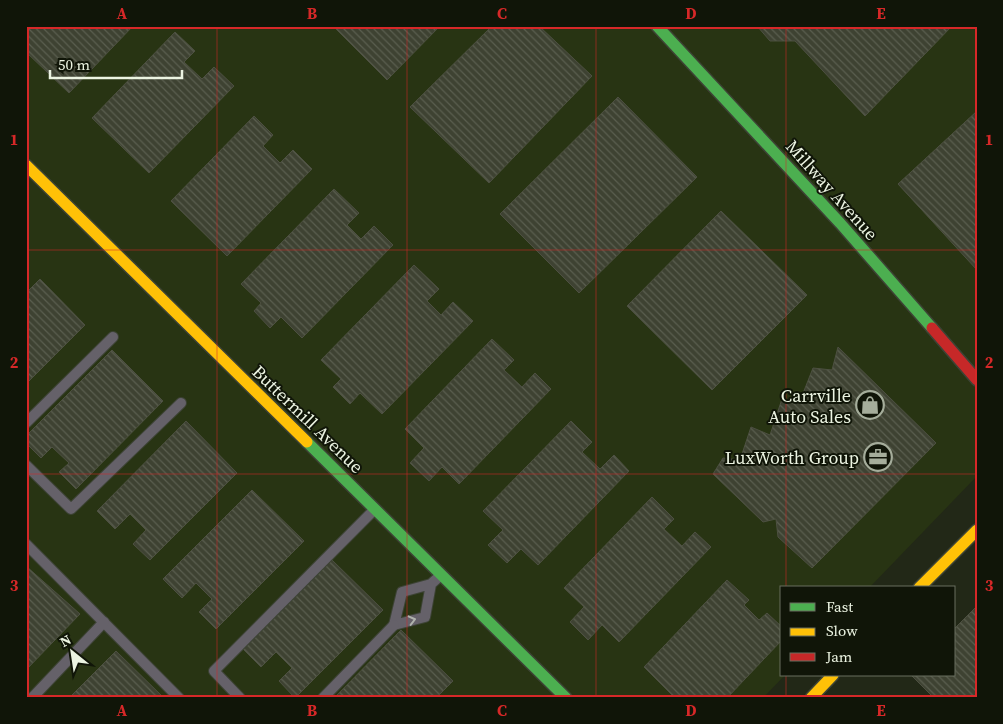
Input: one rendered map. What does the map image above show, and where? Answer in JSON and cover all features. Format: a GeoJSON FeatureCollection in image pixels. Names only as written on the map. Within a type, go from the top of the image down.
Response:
{"type":"FeatureCollection","features":[{"type":"Feature","properties":{"kind":"street","name":"Millway Avenue"},"geometry":{"type":"LineString","coordinates":[[658,26],[840,223],[977,380]]}},
{"type":"Feature","properties":{"kind":"street","name":"Buttermill Avenue"},"geometry":{"type":"LineString","coordinates":[[26,165],[566,698]]}},
{"type":"Feature","properties":{"kind":"street"},"geometry":{"type":"LineString","coordinates":[[921,586],[977,530]]}},
{"type":"Feature","properties":{"kind":"street"},"geometry":{"type":"LineString","coordinates":[[811,698],[832,676]]}},
{"type":"Feature","properties":{"kind":"lane"},"geometry":{"type":"LineString","coordinates":[[26,423],[113,337]]}},
{"type":"Feature","properties":{"kind":"lane"},"geometry":{"type":"LineString","coordinates":[[26,465],[71,509],[181,403]]}},
{"type":"Feature","properties":{"kind":"lane"},"geometry":{"type":"LineString","coordinates":[[240,698],[214,672],[375,509]]}},
{"type":"Feature","properties":{"kind":"lane"},"geometry":{"type":"LineString","coordinates":[[26,544],[179,698]]}},
{"type":"Feature","properties":{"kind":"lane"},"geometry":{"type":"LineString","coordinates":[[323,698],[394,625],[402,592],[431,584],[441,574]]}},
{"type":"Feature","properties":{"kind":"lane"},"geometry":{"type":"LineString","coordinates":[[394,625],[425,617],[431,584]]}},
{"type":"Feature","properties":{"kind":"lane"},"geometry":{"type":"LineString","coordinates":[[32,698],[104,622]]}},
{"type":"Feature","properties":{"kind":"shaded area"},"geometry":{"type":"Polygon","coordinates":[[[26,26],[977,26],[977,476],[871,586],[780,586],[780,676],[784,676],[763,698],[26,698],[26,26]]]}},
{"type":"Feature","properties":{"kind":"building"},"geometry":{"type":"Polygon","coordinates":[[[26,26],[133,26],[69,93],[26,52],[26,26]]]}},
{"type":"Feature","properties":{"kind":"building"},"geometry":{"type":"Polygon","coordinates":[[[333,26],[440,26],[387,80],[333,26]]]}},
{"type":"Feature","properties":{"kind":"building"},"geometry":{"type":"Polygon","coordinates":[[[492,26],[539,26],[592,76],[489,183],[410,107],[492,26]]]}},
{"type":"Feature","properties":{"kind":"building"},"geometry":{"type":"Polygon","coordinates":[[[757,26],[952,26],[865,116],[795,41],[770,41],[757,26]]]}},
{"type":"Feature","properties":{"kind":"building"},"geometry":{"type":"Polygon","coordinates":[[[175,32],[195,51],[184,62],[202,79],[214,67],[234,86],[149,173],[92,118],[175,32]]]}},
{"type":"Feature","properties":{"kind":"building"},"geometry":{"type":"Polygon","coordinates":[[[618,97],[697,177],[579,293],[500,214],[618,97]]]}},
{"type":"Feature","properties":{"kind":"building"},"geometry":{"type":"Polygon","coordinates":[[[977,111],[977,270],[898,184],[977,111]]]}},
{"type":"Feature","properties":{"kind":"building"},"geometry":{"type":"Polygon","coordinates":[[[254,116],[273,135],[263,146],[280,163],[293,150],[312,169],[227,256],[171,201],[254,116]]]}},
{"type":"Feature","properties":{"kind":"building"},"geometry":{"type":"Polygon","coordinates":[[[334,189],[359,213],[347,225],[361,239],[374,226],[393,245],[302,338],[281,317],[270,328],[254,311],[261,303],[241,284],[334,189]]]}},
{"type":"Feature","properties":{"kind":"building"},"geometry":{"type":"Polygon","coordinates":[[[721,211],[807,295],[712,390],[627,306],[721,211]]]}},
{"type":"Feature","properties":{"kind":"building"},"geometry":{"type":"Polygon","coordinates":[[[414,265],[439,289],[427,301],[441,315],[453,302],[473,321],[382,414],[360,393],[350,404],[333,387],[341,379],[321,360],[414,265]]]}},
{"type":"Feature","properties":{"kind":"building"},"geometry":{"type":"Polygon","coordinates":[[[40,279],[85,325],[26,384],[26,293],[40,279]]]}},
{"type":"Feature","properties":{"kind":"building"},"geometry":{"type":"Polygon","coordinates":[[[492,339],[514,360],[504,370],[522,387],[535,373],[551,389],[459,484],[442,467],[429,481],[410,463],[424,448],[405,429],[492,339]]]}},
{"type":"Feature","properties":{"kind":"building"},"geometry":{"type":"Polygon","coordinates":[[[838,347],[936,443],[812,568],[778,537],[776,519],[763,522],[713,474],[723,458],[740,460],[751,427],[770,435],[782,399],[800,401],[813,368],[832,370],[838,347]]]}},
{"type":"Feature","properties":{"kind":"building"},"geometry":{"type":"Polygon","coordinates":[[[112,350],[163,401],[76,489],[59,472],[69,463],[52,447],[41,458],[26,443],[26,436],[112,350]]]}},
{"type":"Feature","properties":{"kind":"building"},"geometry":{"type":"Polygon","coordinates":[[[186,421],[237,473],[150,560],[133,544],[146,530],[130,514],[115,529],[97,511],[186,421]]]}},
{"type":"Feature","properties":{"kind":"building"},"geometry":{"type":"Polygon","coordinates":[[[571,421],[592,442],[582,452],[600,469],[614,455],[629,471],[538,565],[521,549],[507,563],[488,545],[503,530],[483,511],[571,421]]]}},
{"type":"Feature","properties":{"kind":"building"},"geometry":{"type":"Polygon","coordinates":[[[252,490],[304,541],[216,629],[199,612],[212,599],[196,583],[182,598],[163,579],[252,490]]]}},
{"type":"Feature","properties":{"kind":"building"},"geometry":{"type":"Polygon","coordinates":[[[652,497],[674,519],[664,529],[682,546],[695,532],[711,547],[619,642],[602,625],[588,640],[570,622],[584,607],[564,588],[652,497]]]}},
{"type":"Feature","properties":{"kind":"building"},"geometry":{"type":"Polygon","coordinates":[[[331,559],[383,610],[295,698],[279,681],[292,668],[276,652],[261,667],[242,648],[331,559]]]}},
{"type":"Feature","properties":{"kind":"building"},"geometry":{"type":"Polygon","coordinates":[[[26,566],[80,614],[26,670],[26,566]]]}},
{"type":"Feature","properties":{"kind":"building"},"geometry":{"type":"Polygon","coordinates":[[[727,580],[749,600],[744,605],[759,620],[767,613],[780,625],[780,642],[727,698],[675,698],[644,667],[727,580]]]}},
{"type":"Feature","properties":{"kind":"building"},"geometry":{"type":"Polygon","coordinates":[[[977,606],[977,698],[934,698],[912,676],[956,676],[956,627],[977,606]]]}},
{"type":"Feature","properties":{"kind":"building"},"geometry":{"type":"Polygon","coordinates":[[[401,630],[453,681],[436,698],[334,698],[401,630]]]}},
{"type":"Feature","properties":{"kind":"building"},"geometry":{"type":"Polygon","coordinates":[[[116,651],[164,698],[69,698],[116,651]]]}},
{"type":"Feature","properties":{"kind":"traffic: fast"},"geometry":{"type":"LineString","coordinates":[[657,26],[840,223],[932,328]]}},
{"type":"Feature","properties":{"kind":"traffic: fast"},"geometry":{"type":"LineString","coordinates":[[307,442],[566,698]]}},
{"type":"Feature","properties":{"kind":"traffic: slow"},"geometry":{"type":"LineString","coordinates":[[26,165],[307,442]]}},
{"type":"Feature","properties":{"kind":"traffic: slow"},"geometry":{"type":"LineString","coordinates":[[921,586],[977,530]]}},
{"type":"Feature","properties":{"kind":"traffic: slow"},"geometry":{"type":"LineString","coordinates":[[811,698],[832,676]]}},
{"type":"Feature","properties":{"kind":"traffic: jam"},"geometry":{"type":"LineString","coordinates":[[932,328],[977,380]]}},
{"type":"Feature","properties":{"kind":"place","name":"Carrville Auto Sales"},"geometry":{"type":"Point","coordinates":[870,405]}},
{"type":"Feature","properties":{"kind":"place","name":"LuxWorth Group"},"geometry":{"type":"Point","coordinates":[878,457]}}]}
